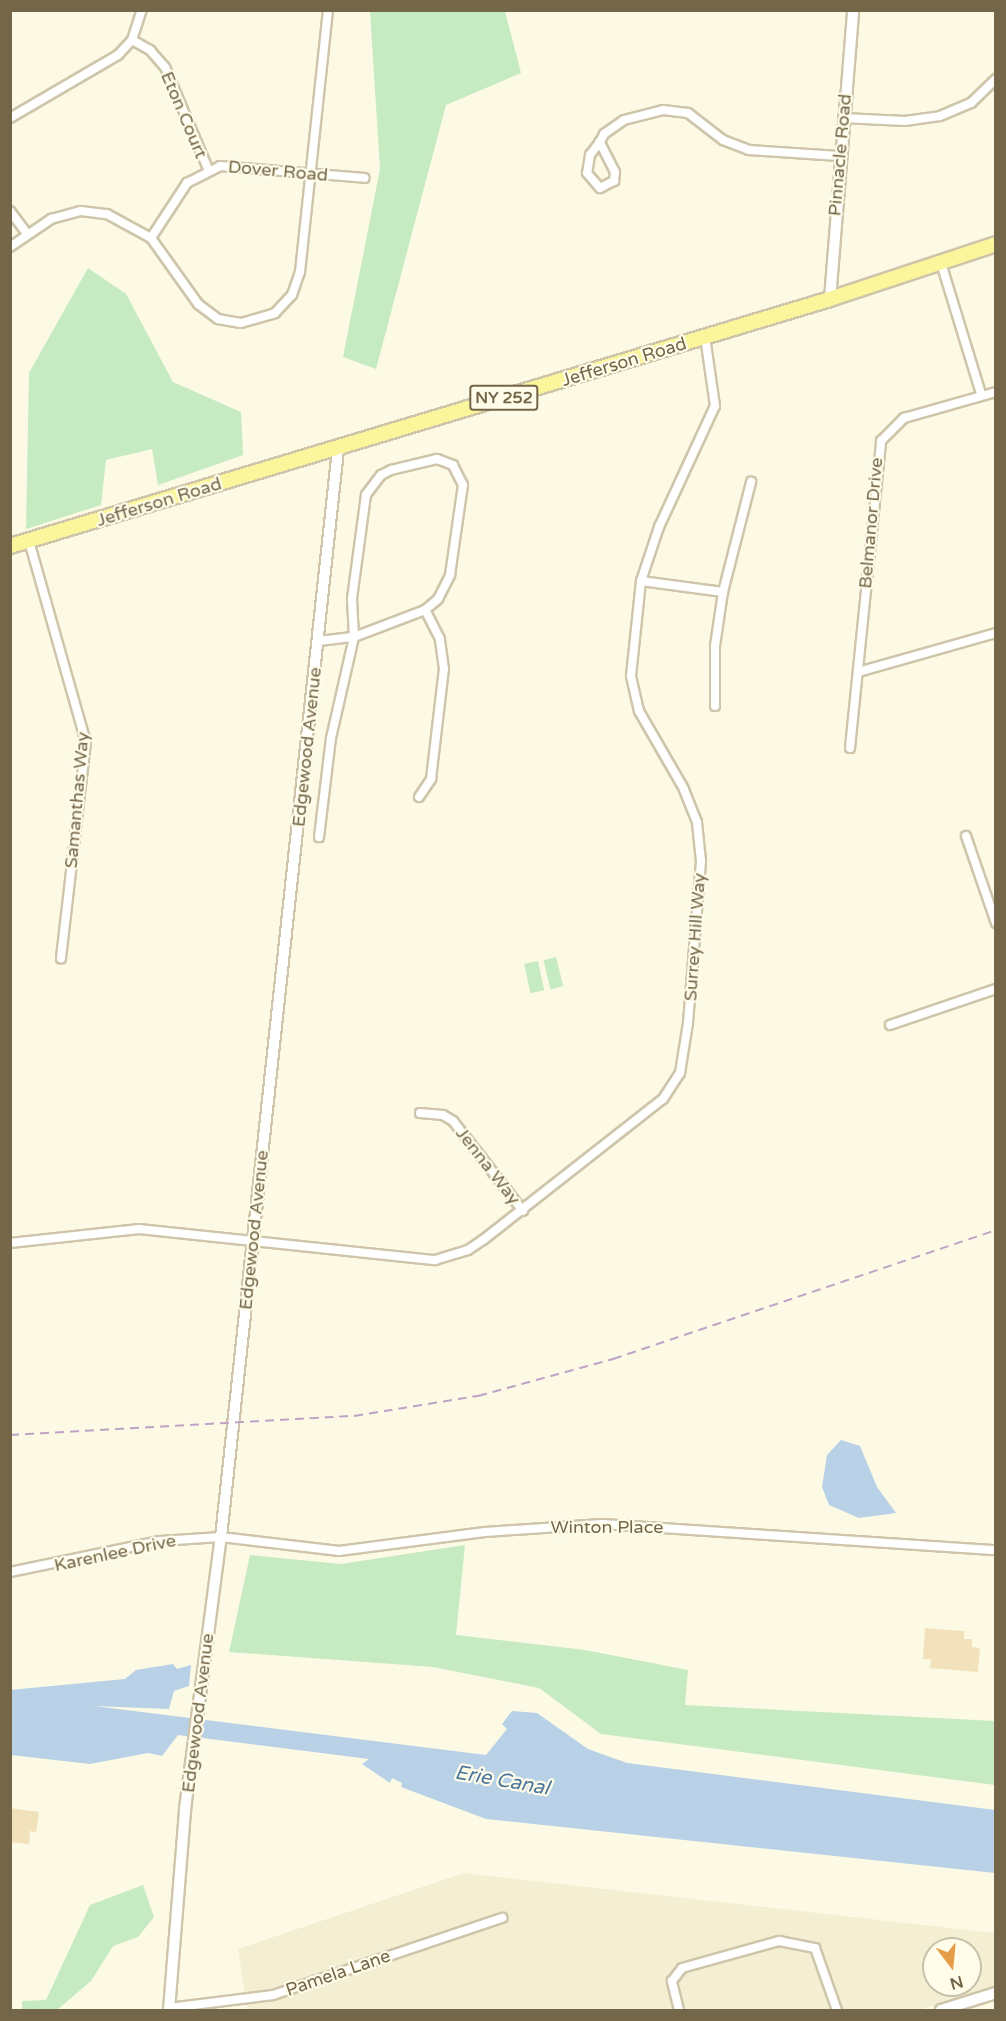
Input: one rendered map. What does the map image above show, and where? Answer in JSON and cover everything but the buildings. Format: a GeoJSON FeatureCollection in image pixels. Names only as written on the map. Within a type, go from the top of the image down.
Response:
{"type":"FeatureCollection","features":[{"type":"Feature","properties":{"kind":"main road","name":"Jefferson Road"},"geometry":{"type":"LineString","coordinates":[[10,546],[830,299],[996,244]]}},
{"type":"Feature","properties":{"kind":"street"},"geometry":{"type":"LineString","coordinates":[[10,118],[91,74],[132,40],[142,10]]}},
{"type":"Feature","properties":{"kind":"street"},"geometry":{"type":"LineString","coordinates":[[10,247],[26,232],[51,219],[93,211],[119,218],[151,238],[198,304],[218,319],[253,322],[285,305],[297,285],[328,10]]}},
{"type":"Feature","properties":{"kind":"street","name":"Pinnacle Road"},"geometry":{"type":"LineString","coordinates":[[830,299],[839,156],[853,10]]}},
{"type":"Feature","properties":{"kind":"street","name":"Eton Court"},"geometry":{"type":"LineString","coordinates":[[132,40],[165,67],[207,169]]}},
{"type":"Feature","properties":{"kind":"street"},"geometry":{"type":"LineString","coordinates":[[843,118],[905,121],[940,116],[971,103],[996,79]]}},
{"type":"Feature","properties":{"kind":"street"},"geometry":{"type":"LineString","coordinates":[[600,142],[615,172],[608,187],[594,185],[587,173],[590,154],[607,130],[624,120],[671,109],[694,116],[739,148],[839,156]]}},
{"type":"Feature","properties":{"kind":"street","name":"Dover Road"},"geometry":{"type":"LineString","coordinates":[[151,238],[188,183],[207,169],[233,164],[365,178]]}},
{"type":"Feature","properties":{"kind":"street"},"geometry":{"type":"LineString","coordinates":[[10,211],[26,232]]}},
{"type":"Feature","properties":{"kind":"street"},"geometry":{"type":"LineString","coordinates":[[941,263],[981,394]]}},
{"type":"Feature","properties":{"kind":"street","name":"Surrey Hill Way"},"geometry":{"type":"LineString","coordinates":[[10,1243],[113,1228],[435,1260],[468,1250],[523,1211],[647,1114],[680,1072],[701,861],[697,822],[684,789],[632,693],[634,621],[641,581],[659,527],[715,406],[705,337]]}},
{"type":"Feature","properties":{"kind":"street","name":"Belmanor Drive"},"geometry":{"type":"LineString","coordinates":[[850,748],[881,441],[904,418],[981,394],[996,392]]}},
{"type":"Feature","properties":{"kind":"street","name":"Edgewood Avenue"},"geometry":{"type":"LineString","coordinates":[[169,2009],[190,1769],[220,1537],[319,641],[338,449]]}},
{"type":"Feature","properties":{"kind":"street"},"geometry":{"type":"LineString","coordinates":[[319,641],[354,637],[425,610],[438,599],[450,575],[463,485],[453,465],[441,459],[386,472],[366,495],[352,599],[354,637],[331,738],[319,837]]}},
{"type":"Feature","properties":{"kind":"street"},"geometry":{"type":"LineString","coordinates":[[715,706],[715,646],[723,592],[751,482]]}},
{"type":"Feature","properties":{"kind":"street","name":"Samanthas Way"},"geometry":{"type":"LineString","coordinates":[[29,541],[86,742],[61,959]]}},
{"type":"Feature","properties":{"kind":"street"},"geometry":{"type":"LineString","coordinates":[[641,581],[723,592]]}},
{"type":"Feature","properties":{"kind":"street"},"geometry":{"type":"LineString","coordinates":[[419,797],[431,779],[444,669],[440,639],[425,610]]}},
{"type":"Feature","properties":{"kind":"street"},"geometry":{"type":"LineString","coordinates":[[858,672],[996,633]]}},
{"type":"Feature","properties":{"kind":"street"},"geometry":{"type":"LineString","coordinates":[[966,836],[996,923]]}},
{"type":"Feature","properties":{"kind":"street"},"geometry":{"type":"LineString","coordinates":[[890,1025],[996,989]]}},
{"type":"Feature","properties":{"kind":"street","name":"Jenna Way"},"geometry":{"type":"LineString","coordinates":[[420,1113],[443,1115],[453,1121],[523,1211]]}},
{"type":"Feature","properties":{"kind":"street","name":"Winton Place"},"geometry":{"type":"LineString","coordinates":[[220,1537],[339,1551],[485,1532],[602,1524],[996,1550]]}},
{"type":"Feature","properties":{"kind":"street","name":"Karenlee Drive"},"geometry":{"type":"LineString","coordinates":[[10,1572],[160,1541],[220,1537]]}},
{"type":"Feature","properties":{"kind":"street","name":"Pamela Lane"},"geometry":{"type":"LineString","coordinates":[[169,2009],[273,1995],[502,1918]]}},
{"type":"Feature","properties":{"kind":"street"},"geometry":{"type":"LineString","coordinates":[[679,2010],[672,1981],[682,1968],[779,1941],[815,1948],[837,2010]]}},
{"type":"Feature","properties":{"kind":"street"},"geometry":{"type":"LineString","coordinates":[[941,2010],[973,2006],[996,1993]]}},
{"type":"Feature","properties":{"kind":"shaded area"},"geometry":{"type":"Polygon","coordinates":[[[464,1873],[995,1933],[995,1986],[982,1990],[982,1937],[922,1937],[922,1997],[960,1997],[919,2010],[248,2010],[247,2005],[179,2010],[179,2003],[245,1994],[238,1949],[464,1873]]]}},
{"type":"Feature","properties":{"kind":"green space"},"geometry":{"type":"Polygon","coordinates":[[[370,11],[505,11],[521,73],[446,105],[376,369],[343,357],[380,169],[370,11]]]}},
{"type":"Feature","properties":{"kind":"green space"},"geometry":{"type":"Polygon","coordinates":[[[88,268],[126,294],[173,382],[241,412],[243,455],[158,485],[152,449],[106,460],[101,505],[26,529],[29,373],[88,268]]]}},
{"type":"Feature","properties":{"kind":"green space"},"geometry":{"type":"Polygon","coordinates":[[[556,957],[563,986],[551,989],[543,960],[556,957]]]}},
{"type":"Feature","properties":{"kind":"green space"},"geometry":{"type":"Polygon","coordinates":[[[538,961],[544,990],[531,993],[524,964],[538,961]]]}},
{"type":"Feature","properties":{"kind":"green space"},"geometry":{"type":"Polygon","coordinates":[[[465,1545],[456,1635],[585,1650],[688,1670],[685,1705],[995,1721],[995,1785],[601,1734],[539,1688],[433,1667],[229,1652],[250,1555],[341,1564],[465,1545]]]}},
{"type":"Feature","properties":{"kind":"green space"},"geometry":{"type":"Polygon","coordinates":[[[143,1885],[154,1917],[138,1937],[113,1946],[91,1981],[57,2010],[22,2010],[22,2001],[46,2000],[90,1905],[143,1885]]]}},
{"type":"Feature","properties":{"kind":"water"},"geometry":{"type":"Polygon","coordinates":[[[841,1440],[860,1446],[877,1487],[896,1513],[859,1518],[829,1505],[822,1487],[827,1455],[841,1440]]]}},
{"type":"Feature","properties":{"kind":"water","name":"Erie Canal"},"geometry":{"type":"Polygon","coordinates":[[[173,1664],[177,1669],[191,1665],[189,1686],[174,1691],[169,1709],[94,1706],[486,1755],[507,1729],[502,1724],[512,1711],[537,1713],[588,1749],[627,1763],[995,1810],[995,1873],[486,1819],[401,1787],[402,1783],[392,1778],[390,1783],[362,1764],[369,1759],[178,1735],[162,1756],[148,1753],[90,1764],[11,1755],[10,1690],[125,1679],[136,1670],[173,1664]]]}},
{"type":"Feature","properties":{"kind":"railway"},"geometry":{"type":"LineString","coordinates":[[10,1435],[354,1416],[478,1396],[613,1359],[996,1230]]}}]}
